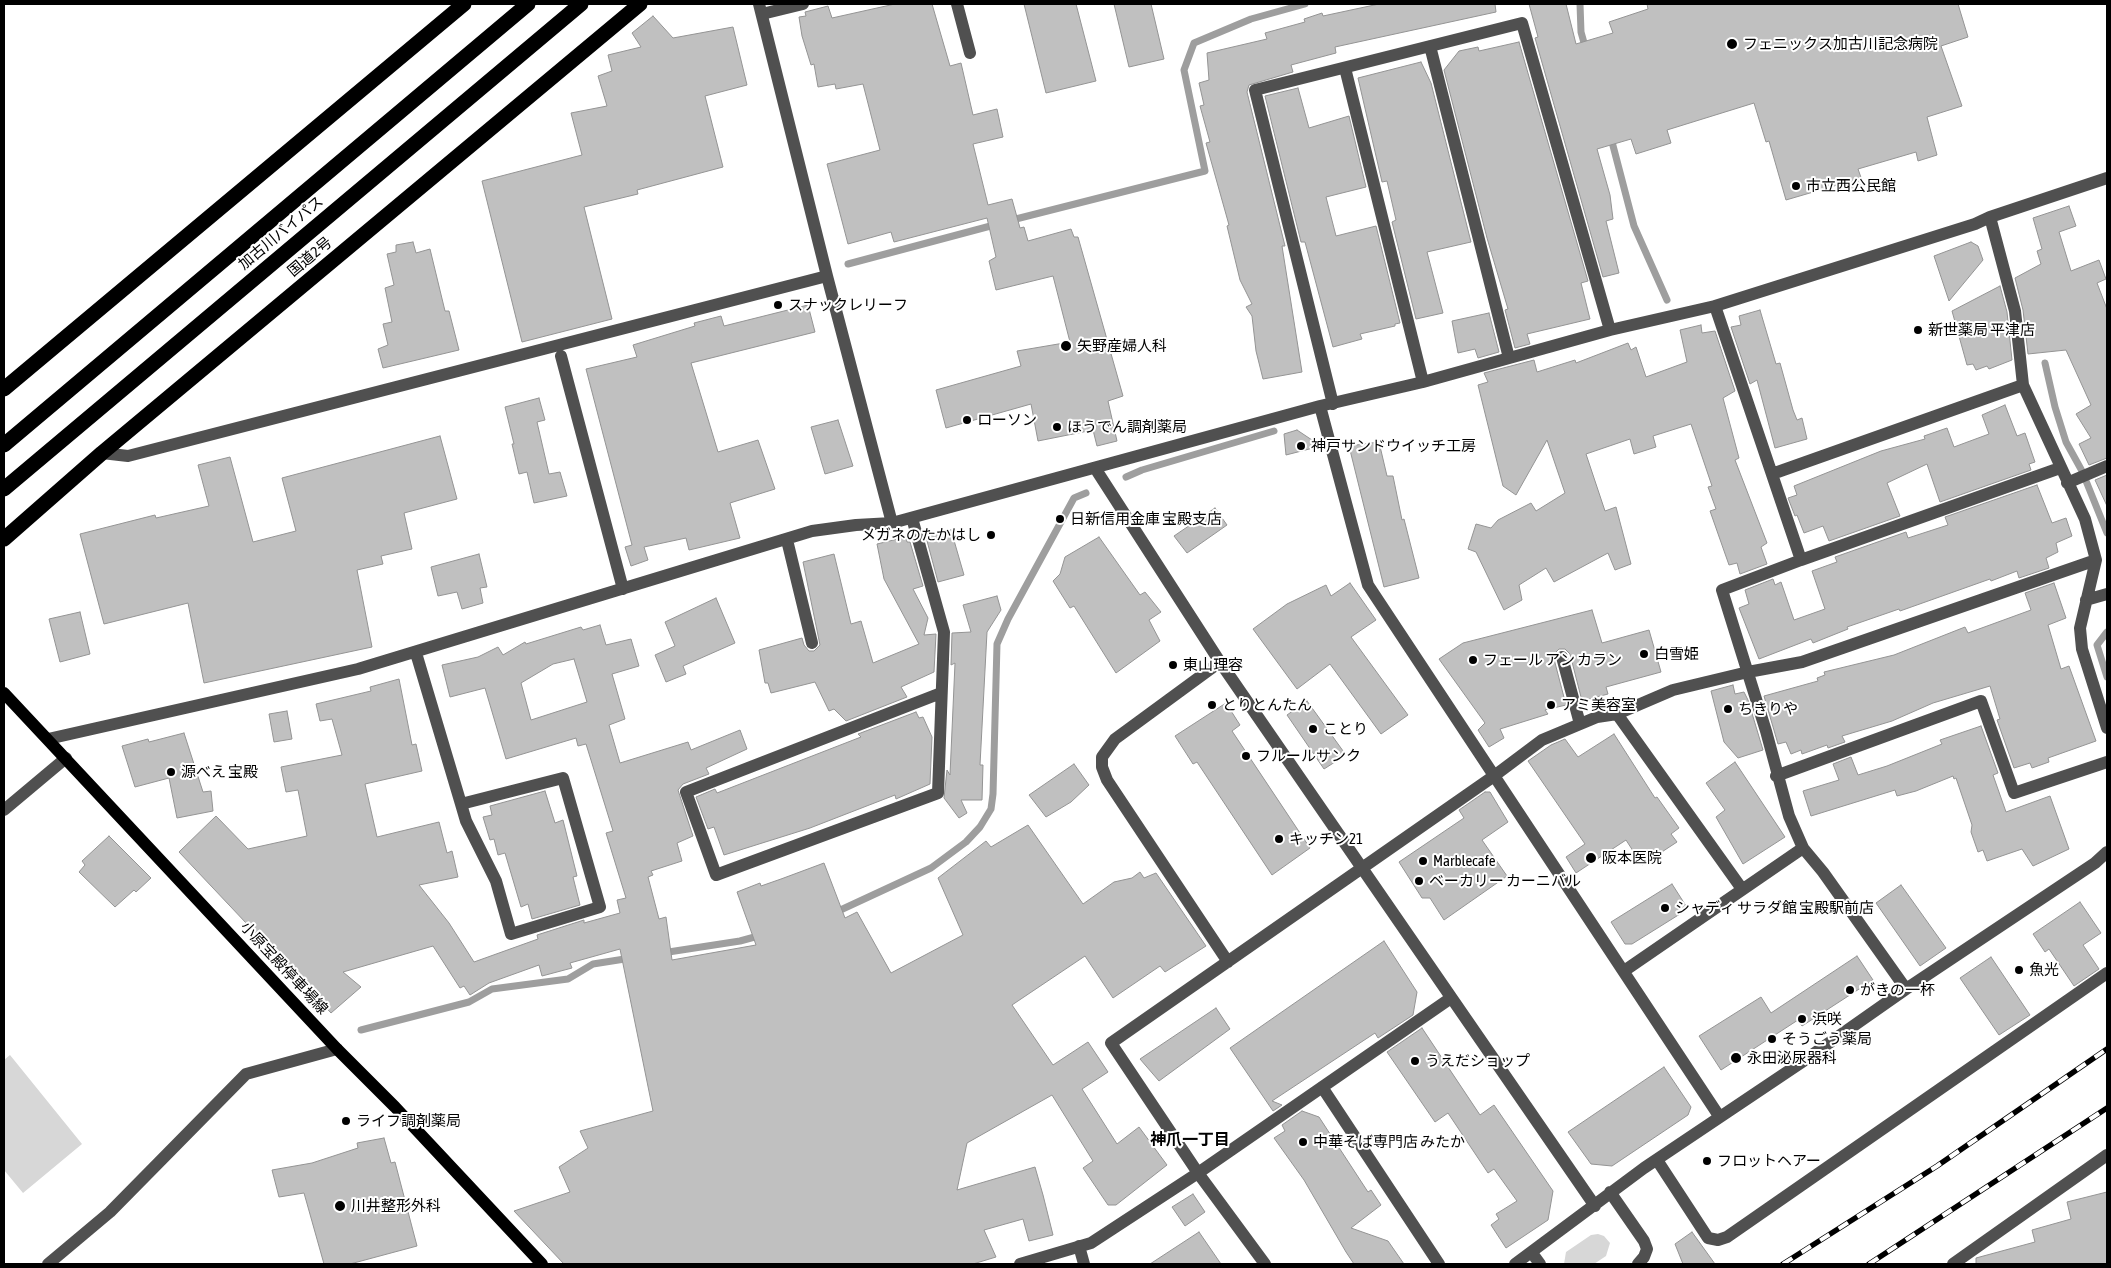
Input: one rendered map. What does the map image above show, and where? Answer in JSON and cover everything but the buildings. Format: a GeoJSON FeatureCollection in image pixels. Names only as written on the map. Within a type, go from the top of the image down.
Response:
{"type":"FeatureCollection","features":[{"type":"Feature","properties":{"kind":"highway"},"geometry":{"type":"LineString","coordinates":[[4,389],[464,4]]}},
{"type":"Feature","properties":{"kind":"highway","name":"加古川バイパス"},"geometry":{"type":"LineString","coordinates":[[4,444],[528,4]]}},
{"type":"Feature","properties":{"kind":"highway","name":"加古川バイパス"},"geometry":{"type":"LineString","coordinates":[[4,489],[582,4]]}},
{"type":"Feature","properties":{"kind":"highway","name":"国道2号"},"geometry":{"type":"LineString","coordinates":[[4,539],[102,453],[640,4]]}},
{"type":"Feature","properties":{"kind":"main road","name":"小原宝殿停車場線"},"geometry":{"type":"LineString","coordinates":[[4,693],[337,1049],[396,1107],[542,1264]]}},
{"type":"Feature","properties":{"kind":"street"},"geometry":{"type":"LineString","coordinates":[[803,4],[761,9],[827,276],[892,523]]}},
{"type":"Feature","properties":{"kind":"street"},"geometry":{"type":"LineString","coordinates":[[957,4],[970,53]]}},
{"type":"Feature","properties":{"kind":"street"},"geometry":{"type":"LineString","coordinates":[[1610,330],[1522,23],[1255,90],[1368,585],[1719,1116]]}},
{"type":"Feature","properties":{"kind":"street"},"geometry":{"type":"LineString","coordinates":[[1430,46],[1509,358]]}},
{"type":"Feature","properties":{"kind":"street"},"geometry":{"type":"LineString","coordinates":[[1345,68],[1423,382]]}},
{"type":"Feature","properties":{"kind":"street"},"geometry":{"type":"LineString","coordinates":[[48,739],[358,669],[416,653],[812,531],[856,525],[892,523],[1327,405],[1423,382],[1610,330],[1715,306],[1975,224],[1990,217],[2107,178]]}},
{"type":"Feature","properties":{"kind":"street"},"geometry":{"type":"LineString","coordinates":[[1990,217],[2015,311],[2023,385],[2060,468],[2071,482],[2085,519],[2096,560],[2080,628],[2082,649],[2107,728]]}},
{"type":"Feature","properties":{"kind":"street"},"geometry":{"type":"LineString","coordinates":[[102,453],[128,456],[827,276]]}},
{"type":"Feature","properties":{"kind":"street"},"geometry":{"type":"LineString","coordinates":[[1715,306],[1801,560]]}},
{"type":"Feature","properties":{"kind":"street"},"geometry":{"type":"LineString","coordinates":[[561,356],[623,589]]}},
{"type":"Feature","properties":{"kind":"street"},"geometry":{"type":"LineString","coordinates":[[1772,474],[2023,385]]}},
{"type":"Feature","properties":{"kind":"street"},"geometry":{"type":"LineString","coordinates":[[2071,482],[2107,466]]}},
{"type":"Feature","properties":{"kind":"street"},"geometry":{"type":"LineString","coordinates":[[1095,468],[1220,662],[1363,866],[1451,998],[1595,1206]]}},
{"type":"Feature","properties":{"kind":"street"},"geometry":{"type":"LineString","coordinates":[[1906,989],[1823,872],[1803,848],[1789,816],[1776,776],[1766,732],[1722,590],[2060,468]]}},
{"type":"Feature","properties":{"kind":"street"},"geometry":{"type":"LineString","coordinates":[[912,518],[944,632],[938,793],[716,875],[686,792],[941,693]]}},
{"type":"Feature","properties":{"kind":"street"},"geometry":{"type":"LineString","coordinates":[[787,540],[812,643]]}},
{"type":"Feature","properties":{"kind":"street"},"geometry":{"type":"LineString","coordinates":[[1265,1264],[1198,1173],[1112,1042],[1494,776],[1542,740],[1597,717],[1617,714],[1673,690],[1748,672],[1802,662],[2096,560]]}},
{"type":"Feature","properties":{"kind":"street"},"geometry":{"type":"LineString","coordinates":[[2086,600],[2107,594]]}},
{"type":"Feature","properties":{"kind":"street"},"geometry":{"type":"LineString","coordinates":[[416,653],[461,804],[466,820],[496,881],[511,934],[600,907],[563,778],[461,804]]}},
{"type":"Feature","properties":{"kind":"street"},"geometry":{"type":"LineString","coordinates":[[1562,657],[1580,724]]}},
{"type":"Feature","properties":{"kind":"street"},"geometry":{"type":"LineString","coordinates":[[1220,662],[1115,739],[1102,757],[1102,768],[1108,780],[1228,962]]}},
{"type":"Feature","properties":{"kind":"street"},"geometry":{"type":"LineString","coordinates":[[1776,776],[1981,701],[2014,793],[2107,762]]}},
{"type":"Feature","properties":{"kind":"street"},"geometry":{"type":"LineString","coordinates":[[1617,714],[1742,889]]}},
{"type":"Feature","properties":{"kind":"street"},"geometry":{"type":"LineString","coordinates":[[4,810],[66,758]]}},
{"type":"Feature","properties":{"kind":"street"},"geometry":{"type":"LineString","coordinates":[[1624,971],[1803,848]]}},
{"type":"Feature","properties":{"kind":"street"},"geometry":{"type":"LineString","coordinates":[[1515,1264],[1595,1206],[1610,1192],[1719,1116],[1802,1062],[1906,989],[2095,863],[2107,852]]}},
{"type":"Feature","properties":{"kind":"street"},"geometry":{"type":"LineString","coordinates":[[1657,1160],[1708,1238],[1718,1240],[1727,1237],[2107,973]]}},
{"type":"Feature","properties":{"kind":"street"},"geometry":{"type":"LineString","coordinates":[[1020,1264],[1091,1244],[1198,1173],[1451,998]]}},
{"type":"Feature","properties":{"kind":"street"},"geometry":{"type":"LineString","coordinates":[[48,1264],[110,1212],[246,1074],[337,1049]]}},
{"type":"Feature","properties":{"kind":"street"},"geometry":{"type":"LineString","coordinates":[[1322,1087],[1439,1264]]}},
{"type":"Feature","properties":{"kind":"street"},"geometry":{"type":"LineString","coordinates":[[1953,1264],[2107,1154]]}},
{"type":"Feature","properties":{"kind":"street"},"geometry":{"type":"LineString","coordinates":[[1610,1192],[1647,1248],[1644,1257],[1638,1264]]}},
{"type":"Feature","properties":{"kind":"street"},"geometry":{"type":"LineString","coordinates":[[1079,1246],[1084,1264]]}},
{"type":"Feature","properties":{"kind":"street"},"geometry":{"type":"LineString","coordinates":[[1532,1253],[1540,1264]]}},
{"type":"Feature","properties":{"kind":"shaded area"},"geometry":{"type":"Polygon","coordinates":[[[10,1055],[82,1144],[23,1193],[4,1170],[4,1060],[10,1055]]]}},
{"type":"Feature","properties":{"kind":"shaded area"},"geometry":{"type":"Polygon","coordinates":[[[1598,1234],[1604,1236],[1610,1243],[1606,1256],[1594,1264],[1564,1264],[1566,1252],[1591,1235],[1598,1234]]]}},
{"type":"Feature","properties":{"kind":"waterway"},"geometry":{"type":"LineString","coordinates":[[1008,221],[1205,171],[1184,70],[1194,43],[1251,19],[1305,4]]}},
{"type":"Feature","properties":{"kind":"waterway"},"geometry":{"type":"LineString","coordinates":[[1580,4],[1581,32],[1586,50]]}},
{"type":"Feature","properties":{"kind":"waterway"},"geometry":{"type":"LineString","coordinates":[[1611,138],[1634,226],[1667,300]]}},
{"type":"Feature","properties":{"kind":"waterway"},"geometry":{"type":"LineString","coordinates":[[848,264],[998,224]]}},
{"type":"Feature","properties":{"kind":"waterway"},"geometry":{"type":"LineString","coordinates":[[2045,363],[2055,407],[2066,442],[2082,471],[2107,533]]}},
{"type":"Feature","properties":{"kind":"waterway"},"geometry":{"type":"LineString","coordinates":[[1126,477],[1142,470],[1274,431]]}},
{"type":"Feature","properties":{"kind":"waterway"},"geometry":{"type":"LineString","coordinates":[[834,913],[931,868],[966,842],[980,827],[991,809],[997,644],[1008,619],[1074,498],[1086,493]]}},
{"type":"Feature","properties":{"kind":"waterway"},"geometry":{"type":"LineString","coordinates":[[2107,632],[2097,645],[2107,677]]}},
{"type":"Feature","properties":{"kind":"waterway"},"geometry":{"type":"LineString","coordinates":[[662,953],[740,941],[762,935]]}},
{"type":"Feature","properties":{"kind":"waterway"},"geometry":{"type":"LineString","coordinates":[[361,1030],[469,1002],[492,989],[568,979],[593,964],[631,958]]}},
{"type":"Feature","properties":{"kind":"railway"},"geometry":{"type":"LineString","coordinates":[[1783,1264],[1937,1166],[2107,1049]]}},
{"type":"Feature","properties":{"kind":"railway"},"geometry":{"type":"LineString","coordinates":[[1869,1264],[2107,1108]]}},
{"type":"Feature","properties":{"kind":"place","name":"フェニックス加古川記念病院"},"geometry":{"type":"Point","coordinates":[1732,44]}},
{"type":"Feature","properties":{"kind":"place","name":"市立西公民館"},"geometry":{"type":"Point","coordinates":[1796,186]}},
{"type":"Feature","properties":{"kind":"place","name":"スナックレリーフ"},"geometry":{"type":"Point","coordinates":[778,305]}},
{"type":"Feature","properties":{"kind":"place","name":"新世薬局 平津店"},"geometry":{"type":"Point","coordinates":[1918,330]}},
{"type":"Feature","properties":{"kind":"place","name":"矢野産婦人科"},"geometry":{"type":"Point","coordinates":[1066,346]}},
{"type":"Feature","properties":{"kind":"place","name":"ローソン"},"geometry":{"type":"Point","coordinates":[967,420]}},
{"type":"Feature","properties":{"kind":"place","name":"ほうでん調剤薬局"},"geometry":{"type":"Point","coordinates":[1057,427]}},
{"type":"Feature","properties":{"kind":"place","name":"神戸サンドウイッチ工房"},"geometry":{"type":"Point","coordinates":[1301,446]}},
{"type":"Feature","properties":{"kind":"place","name":"日新信用金庫 宝殿支店"},"geometry":{"type":"Point","coordinates":[1060,519]}},
{"type":"Feature","properties":{"kind":"place","name":"メガネのたかはし"},"geometry":{"type":"Point","coordinates":[991,535]}},
{"type":"Feature","properties":{"kind":"place","name":"白雪姫"},"geometry":{"type":"Point","coordinates":[1644,654]}},
{"type":"Feature","properties":{"kind":"place","name":"フェール アン カラン"},"geometry":{"type":"Point","coordinates":[1473,660]}},
{"type":"Feature","properties":{"kind":"place","name":"東山理容"},"geometry":{"type":"Point","coordinates":[1173,665]}},
{"type":"Feature","properties":{"kind":"place","name":"とりとんたん"},"geometry":{"type":"Point","coordinates":[1212,705]}},
{"type":"Feature","properties":{"kind":"place","name":"アミ美容室"},"geometry":{"type":"Point","coordinates":[1551,705]}},
{"type":"Feature","properties":{"kind":"place","name":"ちきりや"},"geometry":{"type":"Point","coordinates":[1728,709]}},
{"type":"Feature","properties":{"kind":"place","name":"ことり"},"geometry":{"type":"Point","coordinates":[1313,729]}},
{"type":"Feature","properties":{"kind":"place","name":"フルールサンク"},"geometry":{"type":"Point","coordinates":[1246,756]}},
{"type":"Feature","properties":{"kind":"place","name":"源べえ 宝殿"},"geometry":{"type":"Point","coordinates":[171,772]}},
{"type":"Feature","properties":{"kind":"place","name":"キッチン21"},"geometry":{"type":"Point","coordinates":[1279,839]}},
{"type":"Feature","properties":{"kind":"place","name":"阪本医院"},"geometry":{"type":"Point","coordinates":[1591,858]}},
{"type":"Feature","properties":{"kind":"place","name":"Marblecafe"},"geometry":{"type":"Point","coordinates":[1423,861]}},
{"type":"Feature","properties":{"kind":"place","name":"ベーカリー カーニバル"},"geometry":{"type":"Point","coordinates":[1419,881]}},
{"type":"Feature","properties":{"kind":"place","name":"シャディ サラダ館 宝殿駅前店"},"geometry":{"type":"Point","coordinates":[1665,908]}},
{"type":"Feature","properties":{"kind":"place","name":"魚光"},"geometry":{"type":"Point","coordinates":[2019,970]}},
{"type":"Feature","properties":{"kind":"place","name":"がきの一杯"},"geometry":{"type":"Point","coordinates":[1850,990]}},
{"type":"Feature","properties":{"kind":"place","name":"浜咲"},"geometry":{"type":"Point","coordinates":[1802,1019]}},
{"type":"Feature","properties":{"kind":"place","name":"そうごう薬局"},"geometry":{"type":"Point","coordinates":[1772,1039]}},
{"type":"Feature","properties":{"kind":"place","name":"永田泌尿器科"},"geometry":{"type":"Point","coordinates":[1736,1058]}},
{"type":"Feature","properties":{"kind":"place","name":"うえだショップ"},"geometry":{"type":"Point","coordinates":[1415,1061]}},
{"type":"Feature","properties":{"kind":"place","name":"ライフ調剤薬局"},"geometry":{"type":"Point","coordinates":[346,1121]}},
{"type":"Feature","properties":{"kind":"place","name":"中華そば専門店 みたか"},"geometry":{"type":"Point","coordinates":[1303,1142]}},
{"type":"Feature","properties":{"kind":"place","name":"フロットヘアー"},"geometry":{"type":"Point","coordinates":[1707,1161]}},
{"type":"Feature","properties":{"kind":"place","name":"川井整形外科"},"geometry":{"type":"Point","coordinates":[340,1206]}},
{"type":"Feature","properties":{"kind":"district","name":"神爪一丁目"},"geometry":{"type":"Point","coordinates":[1190,1140]}}]}
